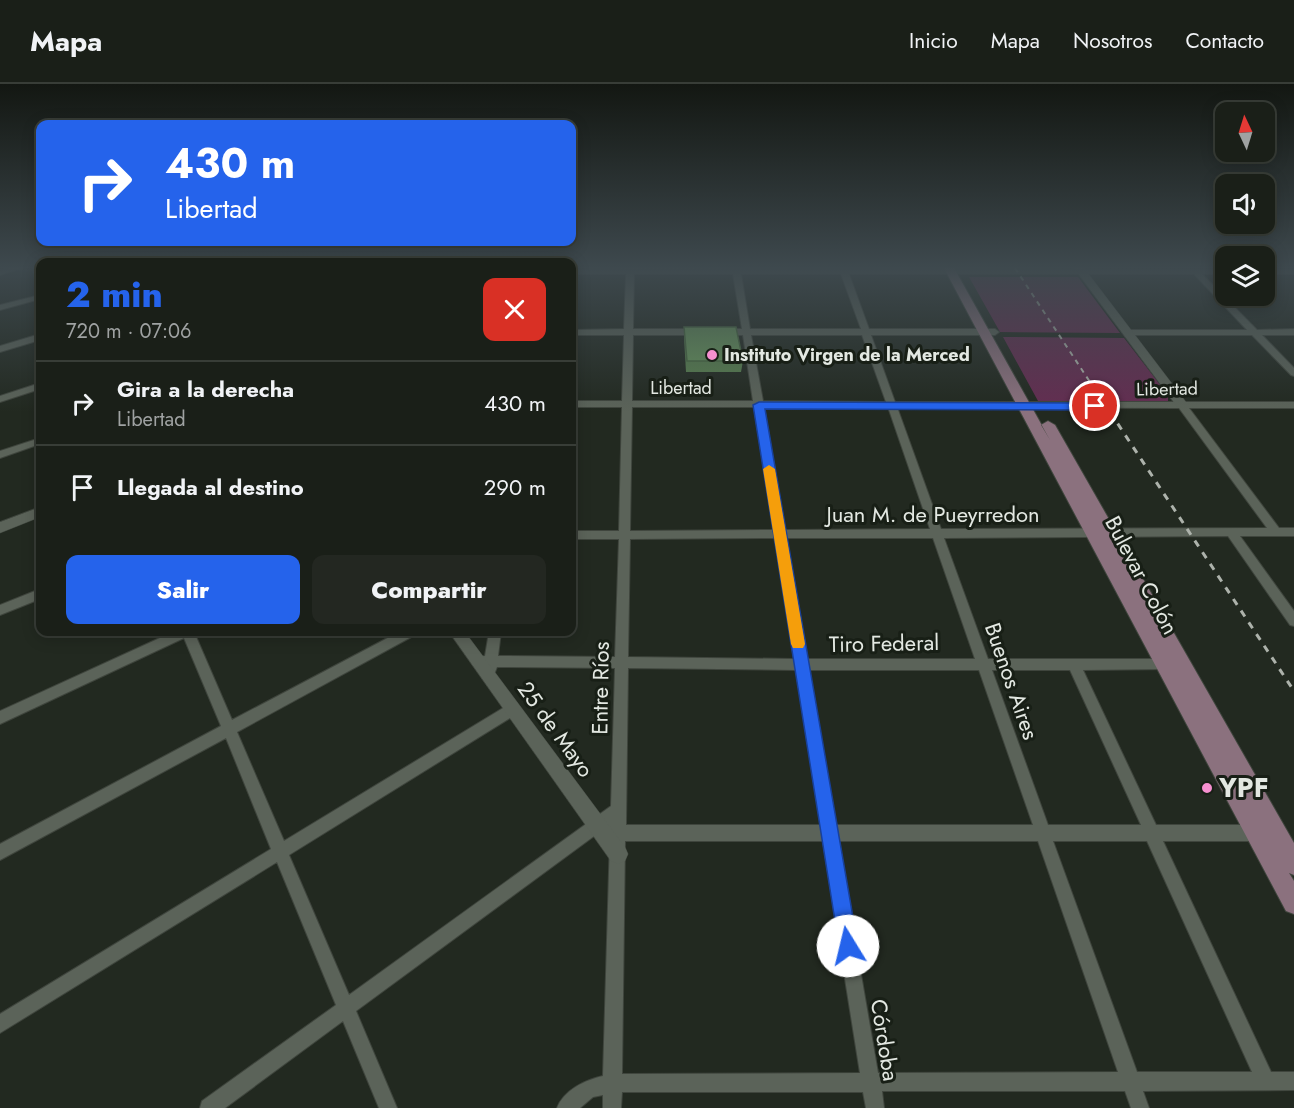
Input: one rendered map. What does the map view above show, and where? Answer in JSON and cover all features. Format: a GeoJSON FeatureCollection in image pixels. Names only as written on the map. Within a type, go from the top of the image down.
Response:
{"type":"FeatureCollection","features":[{"type":"Feature","properties":{"kind":"main road","name":"Bulevar Colón"},"geometry":{"type":"LineString","coordinates":[[981,316],[1101,532],[1182,664],[1294,864]]}},
{"type":"Feature","properties":{"kind":"main road","name":"Bulevar Colón"},"geometry":{"type":"LineString","coordinates":[[1101,532],[1164,664],[1294,903]]}},
{"type":"Feature","properties":{"kind":"street","name":"Entre Ríos"},"geometry":{"type":"LineString","coordinates":[[612,1108],[629,316]]}},
{"type":"Feature","properties":{"kind":"street","name":"Córdoba"},"geometry":{"type":"LineString","coordinates":[[744,316],[875,1108]]}},
{"type":"Feature","properties":{"kind":"street","name":"Buenos Aires"},"geometry":{"type":"LineString","coordinates":[[860,316],[1140,1108]]}},
{"type":"Feature","properties":{"kind":"street"},"geometry":{"type":"LineString","coordinates":[[1116,316],[1275,531]]}},
{"type":"Feature","properties":{"kind":"street"},"geometry":{"type":"LineString","coordinates":[[1238,316],[1294,373]]}},
{"type":"Feature","properties":{"kind":"street"},"geometry":{"type":"LineString","coordinates":[[576,332],[990,332]]}},
{"type":"Feature","properties":{"kind":"street"},"geometry":{"type":"LineString","coordinates":[[1130,333],[1294,332]]}},
{"type":"Feature","properties":{"kind":"street"},"geometry":{"type":"LineString","coordinates":[[0,350],[36,339]]}},
{"type":"Feature","properties":{"kind":"street"},"geometry":{"type":"LineString","coordinates":[[0,399],[36,387]]}},
{"type":"Feature","properties":{"kind":"street","name":"Libertad"},"geometry":{"type":"LineString","coordinates":[[576,404],[1294,405]]}},
{"type":"Feature","properties":{"kind":"street"},"geometry":{"type":"LineString","coordinates":[[0,455],[36,442]]}},
{"type":"Feature","properties":{"kind":"street"},"geometry":{"type":"LineString","coordinates":[[0,528],[36,514]]}},
{"type":"Feature","properties":{"kind":"street"},"geometry":{"type":"LineString","coordinates":[[1231,532],[1294,621]]}},
{"type":"Feature","properties":{"kind":"street","name":"Juan M. de Pueyrredon"},"geometry":{"type":"LineString","coordinates":[[576,535],[1294,532]]}},
{"type":"Feature","properties":{"kind":"street"},"geometry":{"type":"LineString","coordinates":[[0,610],[36,596]]}},
{"type":"Feature","properties":{"kind":"street"},"geometry":{"type":"LineString","coordinates":[[0,718],[177,636]]}},
{"type":"Feature","properties":{"kind":"street"},"geometry":{"type":"LineString","coordinates":[[188,636],[388,1108]]}},
{"type":"Feature","properties":{"kind":"street"},"geometry":{"type":"LineString","coordinates":[[0,852],[402,636]]}},
{"type":"Feature","properties":{"kind":"street","name":"25 de Mayo"},"geometry":{"type":"LineString","coordinates":[[460,636],[486,666],[513,709],[618,854]]}},
{"type":"Feature","properties":{"kind":"street"},"geometry":{"type":"LineString","coordinates":[[486,666],[494,636]]}},
{"type":"Feature","properties":{"kind":"street","name":"Tiro Federal"},"geometry":{"type":"LineString","coordinates":[[486,666],[622,663],[1182,664]]}},
{"type":"Feature","properties":{"kind":"street"},"geometry":{"type":"LineString","coordinates":[[1074,664],[1266,1082]]}},
{"type":"Feature","properties":{"kind":"street"},"geometry":{"type":"LineString","coordinates":[[0,1024],[513,709]]}},
{"type":"Feature","properties":{"kind":"street"},"geometry":{"type":"LineString","coordinates":[[208,1108],[619,809]]}},
{"type":"Feature","properties":{"kind":"street"},"geometry":{"type":"LineString","coordinates":[[597,825],[619,833],[1152,834],[1276,832]]}},
{"type":"Feature","properties":{"kind":"street"},"geometry":{"type":"LineString","coordinates":[[566,1108],[588,1089],[612,1083],[1294,1081]]}},
{"type":"Feature","properties":{"kind":"shaded area"},"geometry":{"type":"Polygon","coordinates":[[[991,316],[1107,316],[1120,333],[1000,332],[991,316]]]}},
{"type":"Feature","properties":{"kind":"shaded area"},"geometry":{"type":"Polygon","coordinates":[[[1003,337],[1124,338],[1168,395],[1168,401],[1038,401],[1003,337]]]}},
{"type":"Feature","properties":{"kind":"building","name":"Instituto Virgen de la Merced"},"geometry":{"type":"Polygon","coordinates":[[[684,327],[736,327],[743,361],[687,361],[684,327]]]}},
{"type":"Feature","properties":{"kind":"railway"},"geometry":{"type":"LineString","coordinates":[[1046,316],[1111,414]]}},
{"type":"Feature","properties":{"kind":"railway"},"geometry":{"type":"LineString","coordinates":[[1110,412],[1294,691]]}},
{"type":"Feature","properties":{"kind":"slow traffic"},"geometry":{"type":"LineString","coordinates":[[769,469],[798,644]]}},
{"type":"Feature","properties":{"kind":"place","name":"Instituto Virgen de la Merced"},"geometry":{"type":"Point","coordinates":[712,355]}},
{"type":"Feature","properties":{"kind":"place","name":"YPF"},"geometry":{"type":"Point","coordinates":[1207,788]}},
{"type":"Feature","properties":{"kind":"route"},"geometry":{"type":"LineString","coordinates":[[848,946],[759,405],[1095,406]]}}]}
